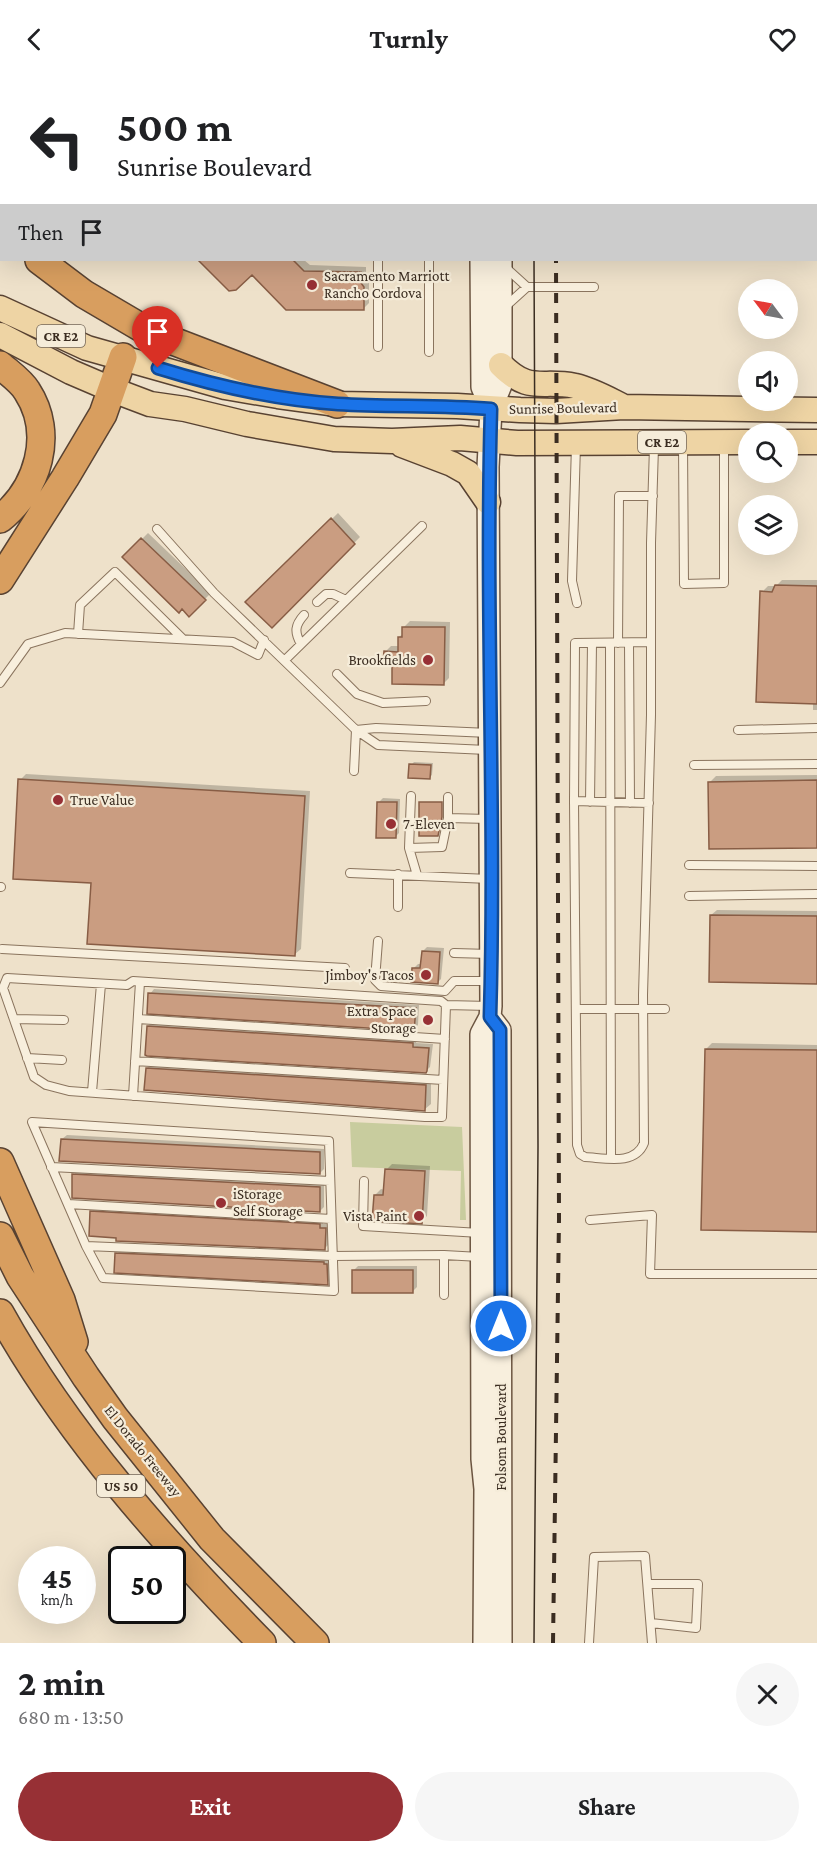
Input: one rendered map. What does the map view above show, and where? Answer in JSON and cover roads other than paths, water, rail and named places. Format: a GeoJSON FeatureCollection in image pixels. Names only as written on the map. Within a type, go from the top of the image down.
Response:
{"type":"FeatureCollection","features":[{"type":"Feature","properties":{"kind":"highway"},"geometry":{"type":"LineString","coordinates":[[40,261],[84,294],[147,331],[337,404]]}},
{"type":"Feature","properties":{"kind":"highway"},"geometry":{"type":"LineString","coordinates":[[0,580],[71,469],[103,414],[123,357]]}},
{"type":"Feature","properties":{"kind":"highway"},"geometry":{"type":"LineString","coordinates":[[0,365],[26,390],[37,414],[41,439],[38,465],[31,484],[20,500],[0,519]]}},
{"type":"Feature","properties":{"kind":"highway"},"geometry":{"type":"LineString","coordinates":[[0,1162],[61,1300],[86,1377]]}},
{"type":"Feature","properties":{"kind":"highway","name":"El Dorado Freeway"},"geometry":{"type":"LineString","coordinates":[[0,1236],[20,1276],[115,1418],[212,1539],[315,1643]]}},
{"type":"Feature","properties":{"kind":"highway","name":"US 50"},"geometry":{"type":"LineString","coordinates":[[0,1313],[46,1390],[129,1496],[218,1598],[262,1643]]}},
{"type":"Feature","properties":{"kind":"main road","name":"Folsom Boulevard"},"geometry":{"type":"LineString","coordinates":[[480,1233],[481,1034],[490,1012],[491,981],[488,502],[491,409],[501,385],[501,312],[494,261]]}},
{"type":"Feature","properties":{"kind":"main road","name":"Folsom Boulevard"},"geometry":{"type":"LineString","coordinates":[[491,409],[482,387],[494,261]]}},
{"type":"Feature","properties":{"kind":"main road","name":"Sunrise Boulevard"},"geometry":{"type":"LineString","coordinates":[[0,308],[87,348],[225,387],[337,404],[457,406],[556,411],[624,407],[817,410]]}},
{"type":"Feature","properties":{"kind":"main road","name":"CR E2"},"geometry":{"type":"LineString","coordinates":[[0,335],[71,372],[150,404],[333,439],[392,441],[460,438],[516,443],[738,442]]}},
{"type":"Feature","properties":{"kind":"main road"},"geometry":{"type":"LineString","coordinates":[[501,365],[514,377],[527,383],[582,388],[624,407]]}},
{"type":"Feature","properties":{"kind":"main road"},"geometry":{"type":"LineString","coordinates":[[392,441],[452,464],[468,473],[488,502]]}},
{"type":"Feature","properties":{"kind":"main road"},"geometry":{"type":"LineString","coordinates":[[798,442],[817,442]]}},
{"type":"Feature","properties":{"kind":"main road","name":"Folsom Boulevard"},"geometry":{"type":"LineString","coordinates":[[490,1012],[500,1030],[501,1643]]}},
{"type":"Feature","properties":{"kind":"main road"},"geometry":{"type":"LineString","coordinates":[[480,1233],[489,1242],[486,1261],[491,1293],[500,1310]]}},
{"type":"Feature","properties":{"kind":"main road","name":"Folsom Boulevard"},"geometry":{"type":"LineString","coordinates":[[484,1643],[485,1489],[482,1459],[486,1261]]}},
{"type":"Feature","properties":{"kind":"lane"},"geometry":{"type":"LineString","coordinates":[[378,261],[378,347]]}},
{"type":"Feature","properties":{"kind":"lane"},"geometry":{"type":"LineString","coordinates":[[429,261],[429,352]]}},
{"type":"Feature","properties":{"kind":"lane"},"geometry":{"type":"LineString","coordinates":[[495,261],[527,287]]}},
{"type":"Feature","properties":{"kind":"lane"},"geometry":{"type":"LineString","coordinates":[[501,312],[511,299],[527,287],[594,287]]}},
{"type":"Feature","properties":{"kind":"lane"},"geometry":{"type":"LineString","coordinates":[[651,642],[575,644],[577,1145],[580,1155],[585,1156],[624,1159],[641,1152],[644,1143],[644,1009],[649,803],[654,442]]}},
{"type":"Feature","properties":{"kind":"lane"},"geometry":{"type":"LineString","coordinates":[[683,442],[684,584],[724,583],[724,442]]}},
{"type":"Feature","properties":{"kind":"lane"},"geometry":{"type":"LineString","coordinates":[[576,443],[572,581],[577,603]]}},
{"type":"Feature","properties":{"kind":"lane"},"geometry":{"type":"LineString","coordinates":[[611,1158],[612,1009],[609,802],[619,496],[653,496]]}},
{"type":"Feature","properties":{"kind":"lane"},"geometry":{"type":"LineString","coordinates":[[285,660],[422,526]]}},
{"type":"Feature","properties":{"kind":"lane"},"geometry":{"type":"LineString","coordinates":[[157,529],[214,593],[356,730],[378,745],[491,741]]}},
{"type":"Feature","properties":{"kind":"lane"},"geometry":{"type":"LineString","coordinates":[[78,634],[80,605],[115,572],[183,639]]}},
{"type":"Feature","properties":{"kind":"lane"},"geometry":{"type":"LineString","coordinates":[[317,602],[326,594],[333,594],[346,600]]}},
{"type":"Feature","properties":{"kind":"lane"},"geometry":{"type":"LineString","coordinates":[[301,644],[295,631],[296,624],[304,615]]}},
{"type":"Feature","properties":{"kind":"lane"},"geometry":{"type":"LineString","coordinates":[[0,683],[28,644],[65,633],[233,642],[258,655],[264,640]]}},
{"type":"Feature","properties":{"kind":"lane"},"geometry":{"type":"LineString","coordinates":[[590,802],[592,643]]}},
{"type":"Feature","properties":{"kind":"lane"},"geometry":{"type":"LineString","coordinates":[[629,643],[630,802]]}},
{"type":"Feature","properties":{"kind":"lane"},"geometry":{"type":"LineString","coordinates":[[337,674],[357,694],[382,703],[426,701]]}},
{"type":"Feature","properties":{"kind":"lane"},"geometry":{"type":"LineString","coordinates":[[356,730],[376,728],[491,741]]}},
{"type":"Feature","properties":{"kind":"lane"},"geometry":{"type":"LineString","coordinates":[[738,730],[817,728]]}},
{"type":"Feature","properties":{"kind":"lane"},"geometry":{"type":"LineString","coordinates":[[354,771],[356,730]]}},
{"type":"Feature","properties":{"kind":"lane"},"geometry":{"type":"LineString","coordinates":[[694,765],[817,764]]}},
{"type":"Feature","properties":{"kind":"lane"},"geometry":{"type":"LineString","coordinates":[[411,796],[410,848],[417,875]]}},
{"type":"Feature","properties":{"kind":"lane"},"geometry":{"type":"LineString","coordinates":[[410,848],[442,847],[448,818],[448,797]]}},
{"type":"Feature","properties":{"kind":"lane"},"geometry":{"type":"LineString","coordinates":[[574,801],[649,803]]}},
{"type":"Feature","properties":{"kind":"lane"},"geometry":{"type":"LineString","coordinates":[[448,818],[490,819]]}},
{"type":"Feature","properties":{"kind":"lane"},"geometry":{"type":"LineString","coordinates":[[689,865],[817,866]]}},
{"type":"Feature","properties":{"kind":"lane"},"geometry":{"type":"LineString","coordinates":[[350,873],[491,879]]}},
{"type":"Feature","properties":{"kind":"lane"},"geometry":{"type":"LineString","coordinates":[[398,874],[398,908]]}},
{"type":"Feature","properties":{"kind":"lane"},"geometry":{"type":"LineString","coordinates":[[689,896],[817,894]]}},
{"type":"Feature","properties":{"kind":"lane"},"geometry":{"type":"LineString","coordinates":[[378,941],[375,980],[378,985],[445,991],[454,981],[491,981]]}},
{"type":"Feature","properties":{"kind":"lane"},"geometry":{"type":"LineString","coordinates":[[2,949],[345,968]]}},
{"type":"Feature","properties":{"kind":"lane"},"geometry":{"type":"LineString","coordinates":[[454,953],[491,954]]}},
{"type":"Feature","properties":{"kind":"lane"},"geometry":{"type":"LineString","coordinates":[[446,1005],[441,1117],[69,1091],[46,1085],[34,1077],[3,988],[7,978],[126,985],[134,981],[441,1001],[446,1005],[490,1012]]}},
{"type":"Feature","properties":{"kind":"lane"},"geometry":{"type":"LineString","coordinates":[[133,1096],[140,982]]}},
{"type":"Feature","properties":{"kind":"lane"},"geometry":{"type":"LineString","coordinates":[[92,1092],[101,984]]}},
{"type":"Feature","properties":{"kind":"lane"},"geometry":{"type":"LineString","coordinates":[[577,1009],[665,1009]]}},
{"type":"Feature","properties":{"kind":"lane"},"geometry":{"type":"LineString","coordinates":[[14,1019],[64,1020]]}},
{"type":"Feature","properties":{"kind":"lane"},"geometry":{"type":"LineString","coordinates":[[138,1019],[445,1039]]}},
{"type":"Feature","properties":{"kind":"lane"},"geometry":{"type":"LineString","coordinates":[[27,1058],[62,1060]]}},
{"type":"Feature","properties":{"kind":"lane"},"geometry":{"type":"LineString","coordinates":[[135,1061],[443,1080]]}},
{"type":"Feature","properties":{"kind":"lane"},"geometry":{"type":"LineString","coordinates":[[32,1122],[330,1141],[334,1291],[103,1278],[86,1246],[51,1167],[32,1122]]}},
{"type":"Feature","properties":{"kind":"lane"},"geometry":{"type":"LineString","coordinates":[[51,1167],[330,1181]]}},
{"type":"Feature","properties":{"kind":"lane"},"geometry":{"type":"LineString","coordinates":[[364,1181],[363,1226],[480,1233]]}},
{"type":"Feature","properties":{"kind":"lane"},"geometry":{"type":"LineString","coordinates":[[68,1204],[331,1219]]}},
{"type":"Feature","properties":{"kind":"lane"},"geometry":{"type":"LineString","coordinates":[[590,1220],[652,1215],[650,1274],[817,1274]]}},
{"type":"Feature","properties":{"kind":"lane"},"geometry":{"type":"LineString","coordinates":[[86,1246],[332,1256],[444,1255],[486,1261]]}},
{"type":"Feature","properties":{"kind":"lane"},"geometry":{"type":"LineString","coordinates":[[444,1255],[444,1295]]}},
{"type":"Feature","properties":{"kind":"lane"},"geometry":{"type":"LineString","coordinates":[[589,1643],[594,1557],[645,1556],[652,1643]]}},
{"type":"Feature","properties":{"kind":"lane"},"geometry":{"type":"LineString","coordinates":[[648,1584],[698,1584],[696,1628],[651,1623]]}},
{"type":"Feature","properties":{"kind":"tram line"},"geometry":{"type":"LineString","coordinates":[[534,261],[538,1147],[534,1643]]}},
{"type":"Feature","properties":{"kind":"railway"},"geometry":{"type":"LineString","coordinates":[[553,1643],[559,1219],[556,261]]}},
{"type":"Feature","properties":{"kind":"place","name":"Sacramento Marriott Rancho Cordova"},"geometry":{"type":"Point","coordinates":[312,285]}},
{"type":"Feature","properties":{"kind":"place","name":"Brookfields"},"geometry":{"type":"Point","coordinates":[428,660]}},
{"type":"Feature","properties":{"kind":"place","name":"True Value"},"geometry":{"type":"Point","coordinates":[58,800]}},
{"type":"Feature","properties":{"kind":"place","name":"7-Eleven"},"geometry":{"type":"Point","coordinates":[391,824]}},
{"type":"Feature","properties":{"kind":"place","name":"Jimboy's Tacos"},"geometry":{"type":"Point","coordinates":[426,975]}},
{"type":"Feature","properties":{"kind":"place","name":"Extra Space Storage"},"geometry":{"type":"Point","coordinates":[428,1020]}},
{"type":"Feature","properties":{"kind":"place","name":"iStorage Self Storage"},"geometry":{"type":"Point","coordinates":[221,1203]}},
{"type":"Feature","properties":{"kind":"place","name":"Vista Paint"},"geometry":{"type":"Point","coordinates":[419,1216]}}]}
